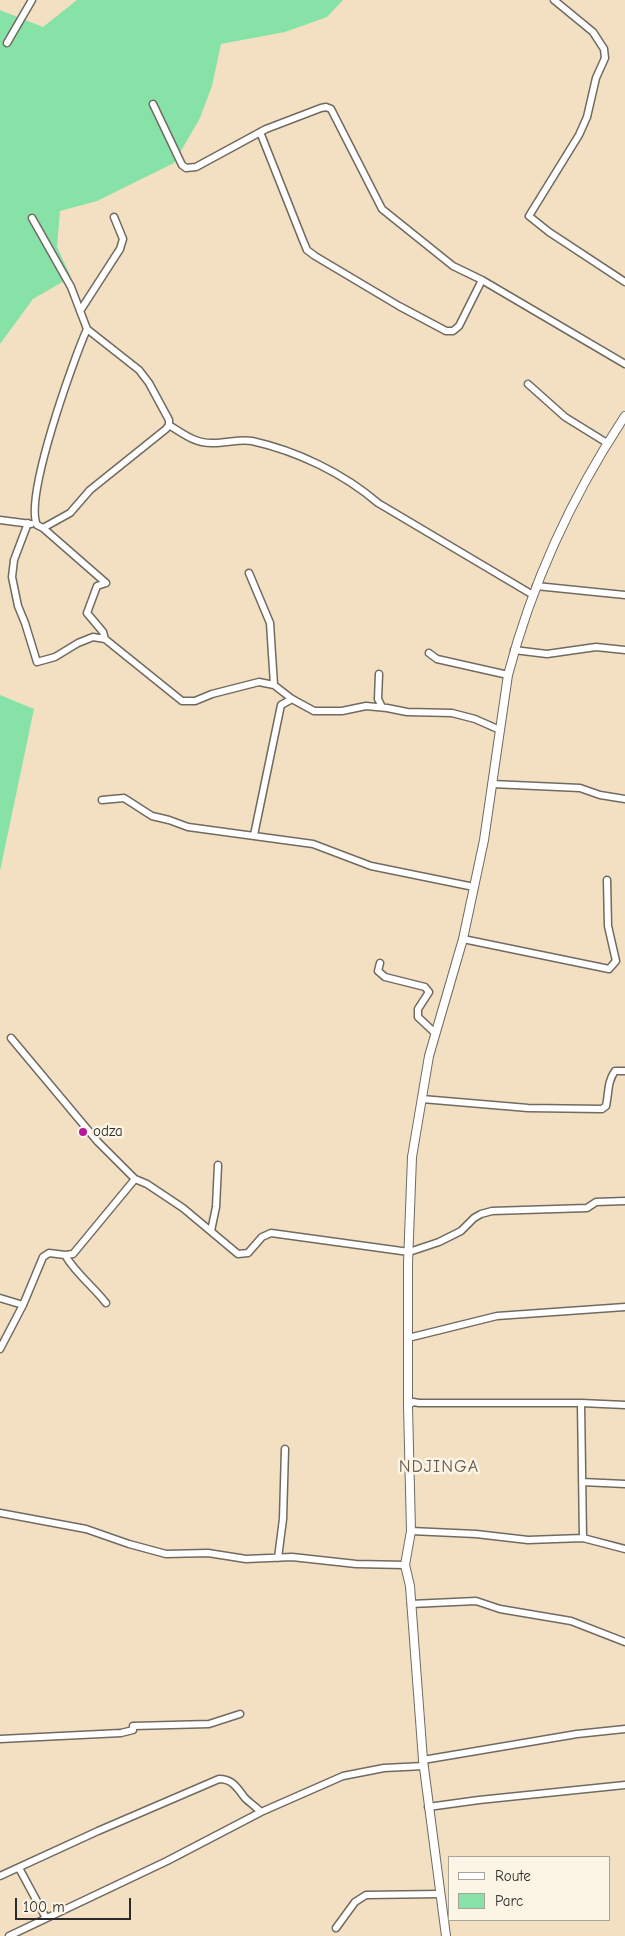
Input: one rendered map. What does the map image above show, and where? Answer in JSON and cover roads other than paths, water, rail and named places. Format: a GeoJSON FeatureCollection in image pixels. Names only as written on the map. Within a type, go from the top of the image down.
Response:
{"type":"FeatureCollection","features":[{"type":"Feature","properties":{"kind":"street"},"geometry":{"type":"LineString","coordinates":[[7,43],[32,0]]}},
{"type":"Feature","properties":{"kind":"street"},"geometry":{"type":"LineString","coordinates":[[554,0],[593,32],[604,49],[605,58],[596,78],[587,117],[579,135],[529,216],[549,232],[625,282]]}},
{"type":"Feature","properties":{"kind":"street"},"geometry":{"type":"LineString","coordinates":[[153,104],[182,165],[186,168],[196,167],[260,132],[321,108],[331,109],[382,209],[453,266],[482,280],[625,364]]}},
{"type":"Feature","properties":{"kind":"street"},"geometry":{"type":"LineString","coordinates":[[260,132],[302,238],[308,250],[315,256],[399,306],[446,331],[452,331],[460,326],[482,280]]}},
{"type":"Feature","properties":{"kind":"street"},"geometry":{"type":"LineString","coordinates":[[80,311],[120,249],[124,239],[114,217]]}},
{"type":"Feature","properties":{"kind":"street"},"geometry":{"type":"LineString","coordinates":[[32,218],[71,287],[87,329],[138,370],[149,382],[169,425],[192,440],[211,443],[250,440],[301,456],[360,488],[378,503],[533,595]]}},
{"type":"Feature","properties":{"kind":"street"},"geometry":{"type":"LineString","coordinates":[[87,329],[51,430],[33,514],[40,527],[106,583],[97,586],[87,612],[103,632],[105,640]]}},
{"type":"Feature","properties":{"kind":"street"},"geometry":{"type":"LineString","coordinates":[[528,384],[565,417],[607,443]]}},
{"type":"Feature","properties":{"kind":"street"},"geometry":{"type":"LineString","coordinates":[[446,1936],[423,1763],[410,1586],[405,1564],[411,1531],[408,1252],[412,1157],[429,1056],[463,939],[484,840],[508,675],[514,650],[536,586],[576,496],[625,416]]}},
{"type":"Feature","properties":{"kind":"street"},"geometry":{"type":"LineString","coordinates":[[0,520],[28,523],[40,527],[70,513],[90,490],[169,425]]}},
{"type":"Feature","properties":{"kind":"street"},"geometry":{"type":"LineString","coordinates":[[28,523],[14,560],[12,577],[18,606],[26,623],[37,662],[55,657],[78,643],[93,637],[105,640],[182,701],[195,701],[212,694],[259,682],[274,685],[292,699],[314,711],[342,711],[366,706],[407,712],[452,713],[475,719],[500,730]]}},
{"type":"Feature","properties":{"kind":"street"},"geometry":{"type":"LineString","coordinates":[[249,572],[270,623],[274,685]]}},
{"type":"Feature","properties":{"kind":"street"},"geometry":{"type":"LineString","coordinates":[[536,586],[625,595]]}},
{"type":"Feature","properties":{"kind":"street"},"geometry":{"type":"LineString","coordinates":[[514,650],[547,654],[596,646],[625,650]]}},
{"type":"Feature","properties":{"kind":"street"},"geometry":{"type":"LineString","coordinates":[[429,653],[437,659],[508,675]]}},
{"type":"Feature","properties":{"kind":"street"},"geometry":{"type":"LineString","coordinates":[[379,674],[378,699],[382,707]]}},
{"type":"Feature","properties":{"kind":"street"},"geometry":{"type":"LineString","coordinates":[[254,835],[281,705],[292,699]]}},
{"type":"Feature","properties":{"kind":"street"},"geometry":{"type":"LineString","coordinates":[[492,784],[580,788],[625,799]]}},
{"type":"Feature","properties":{"kind":"street"},"geometry":{"type":"LineString","coordinates":[[102,800],[124,798],[152,816],[188,827],[313,844],[371,866],[474,887]]}},
{"type":"Feature","properties":{"kind":"street"},"geometry":{"type":"LineString","coordinates":[[463,939],[609,969],[616,961],[608,926],[607,880]]}},
{"type":"Feature","properties":{"kind":"street"},"geometry":{"type":"LineString","coordinates":[[380,962],[378,971],[385,978],[425,987],[429,992],[418,1009],[418,1017],[435,1033]]}},
{"type":"Feature","properties":{"kind":"street"},"geometry":{"type":"LineString","coordinates":[[11,1038],[98,1142],[135,1179],[147,1184],[183,1208],[238,1254],[248,1253],[262,1237],[271,1234],[408,1252],[439,1242],[461,1231],[474,1218],[492,1211],[587,1208],[596,1202],[625,1201]]}},
{"type":"Feature","properties":{"kind":"street"},"geometry":{"type":"LineString","coordinates":[[422,1099],[528,1108],[602,1109],[606,1106],[608,1083],[611,1077],[615,1071],[625,1071]]}},
{"type":"Feature","properties":{"kind":"street"},"geometry":{"type":"LineString","coordinates":[[210,1231],[216,1207],[218,1165]]}},
{"type":"Feature","properties":{"kind":"street"},"geometry":{"type":"LineString","coordinates":[[0,1349],[23,1304],[42,1257],[49,1253],[73,1254],[135,1179]]}},
{"type":"Feature","properties":{"kind":"street"},"geometry":{"type":"LineString","coordinates":[[65,1255],[72,1266],[97,1291],[106,1304]]}},
{"type":"Feature","properties":{"kind":"street"},"geometry":{"type":"LineString","coordinates":[[0,1298],[23,1304]]}},
{"type":"Feature","properties":{"kind":"street"},"geometry":{"type":"LineString","coordinates":[[408,1338],[497,1316],[625,1306]]}},
{"type":"Feature","properties":{"kind":"street"},"geometry":{"type":"LineString","coordinates":[[409,1405],[413,1402],[581,1402],[625,1405]]}},
{"type":"Feature","properties":{"kind":"street"},"geometry":{"type":"LineString","coordinates":[[581,1402],[583,1538]]}},
{"type":"Feature","properties":{"kind":"street"},"geometry":{"type":"LineString","coordinates":[[278,1558],[283,1519],[285,1449]]}},
{"type":"Feature","properties":{"kind":"street"},"geometry":{"type":"LineString","coordinates":[[582,1482],[625,1484]]}},
{"type":"Feature","properties":{"kind":"street"},"geometry":{"type":"LineString","coordinates":[[0,1513],[86,1530],[166,1554],[189,1552],[246,1559],[316,1559],[356,1564],[405,1564]]}},
{"type":"Feature","properties":{"kind":"street"},"geometry":{"type":"LineString","coordinates":[[411,1531],[476,1534],[528,1540],[583,1538],[625,1548]]}},
{"type":"Feature","properties":{"kind":"street"},"geometry":{"type":"LineString","coordinates":[[411,1604],[476,1601],[500,1609],[571,1622],[625,1642]]}},
{"type":"Feature","properties":{"kind":"street"},"geometry":{"type":"LineString","coordinates":[[0,1739],[121,1733],[133,1730],[133,1726],[209,1724],[240,1714]]}},
{"type":"Feature","properties":{"kind":"street"},"geometry":{"type":"LineString","coordinates":[[9,1936],[167,1861],[261,1812],[342,1776],[577,1734],[625,1729]]}},
{"type":"Feature","properties":{"kind":"street"},"geometry":{"type":"LineString","coordinates":[[0,1876],[98,1831],[219,1780],[226,1779],[234,1784],[261,1812]]}},
{"type":"Feature","properties":{"kind":"street"},"geometry":{"type":"LineString","coordinates":[[428,1807],[625,1785]]}},
{"type":"Feature","properties":{"kind":"street"},"geometry":{"type":"LineString","coordinates":[[19,1868],[46,1918]]}},
{"type":"Feature","properties":{"kind":"street"},"geometry":{"type":"LineString","coordinates":[[336,1928],[355,1902],[366,1895],[440,1894]]}},
{"type":"Feature","properties":{"kind":"place","name":"odza"},"geometry":{"type":"Point","coordinates":[83,1132]}},
{"type":"Feature","properties":{"kind":"district","name":"NDJINGA"},"geometry":{"type":"Point","coordinates":[439,1467]}}]}
